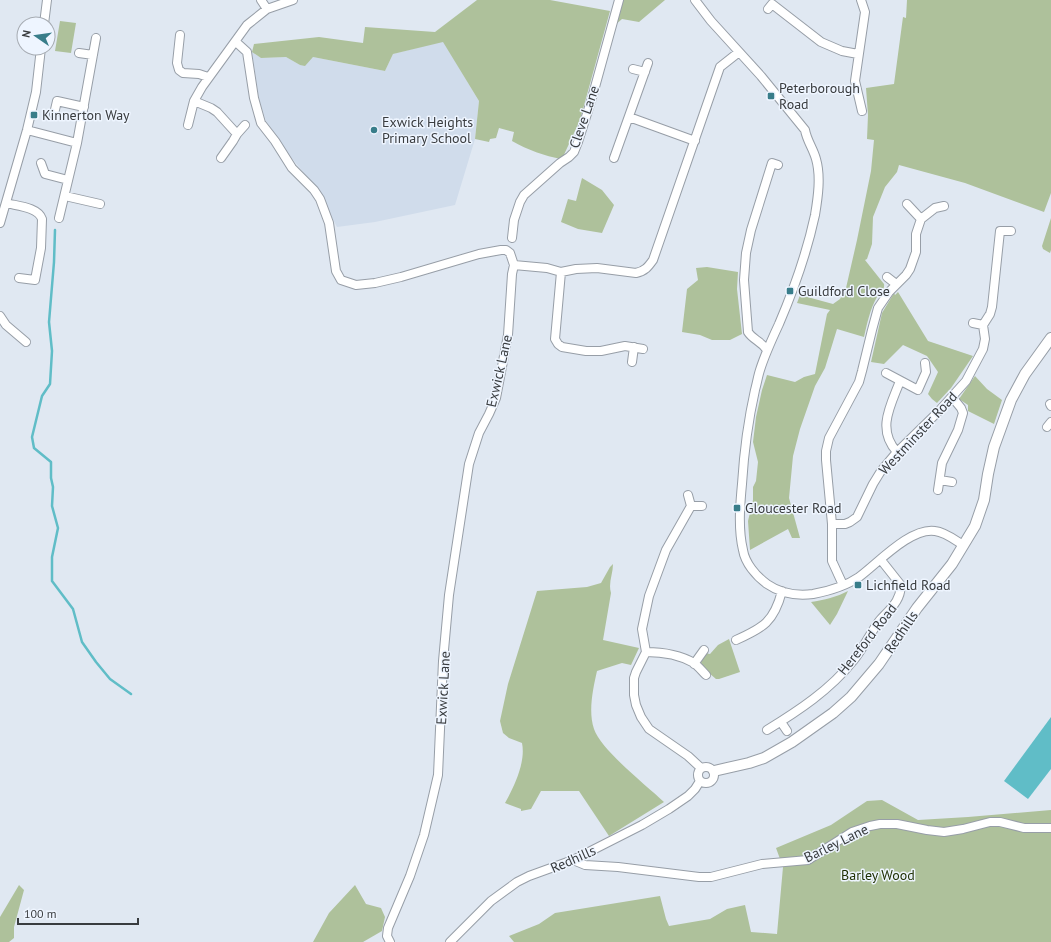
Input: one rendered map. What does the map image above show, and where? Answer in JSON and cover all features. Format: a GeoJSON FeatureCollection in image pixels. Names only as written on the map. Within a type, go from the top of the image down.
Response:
{"type":"FeatureCollection","features":[{"type":"Feature","properties":{"kind":"street"},"geometry":{"type":"LineString","coordinates":[[45,16],[47,0]]}},
{"type":"Feature","properties":{"kind":"street"},"geometry":{"type":"LineString","coordinates":[[262,0],[267,9]]}},
{"type":"Feature","properties":{"kind":"street"},"geometry":{"type":"LineString","coordinates":[[188,125],[194,101],[208,77],[236,42],[247,25],[267,9],[293,0]]}},
{"type":"Feature","properties":{"kind":"street","name":"Cleve Lane"},"geometry":{"type":"LineString","coordinates":[[512,238],[514,220],[524,195],[574,152],[592,98],[619,0]]}},
{"type":"Feature","properties":{"kind":"street"},"geometry":{"type":"LineString","coordinates":[[695,0],[761,76],[805,130],[818,166],[818,197],[815,215],[806,248],[792,292],[759,371],[751,408],[744,456],[740,504],[740,524],[743,551],[748,564],[766,583],[782,591],[807,595],[843,586],[858,578],[907,539],[922,531],[936,530],[963,545]]}},
{"type":"Feature","properties":{"kind":"street"},"geometry":{"type":"LineString","coordinates":[[861,0],[865,12],[855,81],[862,111]]}},
{"type":"Feature","properties":{"kind":"street"},"geometry":{"type":"LineString","coordinates":[[772,4],[821,42],[836,49],[858,54]]}},
{"type":"Feature","properties":{"kind":"street"},"geometry":{"type":"LineString","coordinates":[[180,35],[177,63],[179,70],[183,73],[199,74],[208,77]]}},
{"type":"Feature","properties":{"kind":"street"},"geometry":{"type":"LineString","coordinates":[[59,218],[77,143],[96,38]]}},
{"type":"Feature","properties":{"kind":"street"},"geometry":{"type":"LineString","coordinates":[[236,42],[247,52],[254,98],[261,123],[275,141],[292,168],[314,190],[320,199],[329,223],[336,270],[341,280],[356,285],[370,284],[401,277],[479,254],[501,250],[506,250],[510,253],[514,265],[547,268],[561,272],[576,269],[597,268],[636,272],[648,268],[653,260],[672,209],[720,67],[739,52]]}},
{"type":"Feature","properties":{"kind":"street"},"geometry":{"type":"LineString","coordinates":[[79,53],[93,55]]}},
{"type":"Feature","properties":{"kind":"street"},"geometry":{"type":"LineString","coordinates":[[0,222],[27,130],[36,92],[40,56]]}},
{"type":"Feature","properties":{"kind":"street"},"geometry":{"type":"LineString","coordinates":[[614,158],[614,145],[629,117],[648,62]]}},
{"type":"Feature","properties":{"kind":"street"},"geometry":{"type":"LineString","coordinates":[[633,69],[645,72]]}},
{"type":"Feature","properties":{"kind":"street"},"geometry":{"type":"LineString","coordinates":[[54,114],[57,101],[84,107]]}},
{"type":"Feature","properties":{"kind":"street"},"geometry":{"type":"LineString","coordinates":[[194,101],[217,112],[237,134]]}},
{"type":"Feature","properties":{"kind":"street"},"geometry":{"type":"LineString","coordinates":[[629,117],[695,141]]}},
{"type":"Feature","properties":{"kind":"street"},"geometry":{"type":"LineString","coordinates":[[221,158],[245,125]]}},
{"type":"Feature","properties":{"kind":"street"},"geometry":{"type":"LineString","coordinates":[[27,130],[77,143]]}},
{"type":"Feature","properties":{"kind":"street"},"geometry":{"type":"LineString","coordinates":[[767,350],[762,342],[751,336],[748,332],[745,271],[748,240],[772,162]]}},
{"type":"Feature","properties":{"kind":"street"},"geometry":{"type":"LineString","coordinates":[[41,163],[44,174],[68,180]]}},
{"type":"Feature","properties":{"kind":"street"},"geometry":{"type":"LineString","coordinates":[[65,196],[100,204]]}},
{"type":"Feature","properties":{"kind":"street"},"geometry":{"type":"LineString","coordinates":[[6,203],[34,211],[40,215],[42,220],[41,248],[35,280],[19,278]]}},
{"type":"Feature","properties":{"kind":"street"},"geometry":{"type":"LineString","coordinates":[[907,204],[921,219]]}},
{"type":"Feature","properties":{"kind":"street"},"geometry":{"type":"LineString","coordinates":[[843,586],[832,561],[832,524],[826,460],[826,451],[829,438],[859,382],[878,308],[886,296],[910,269],[916,252],[916,234],[921,219],[935,208],[944,206]]}},
{"type":"Feature","properties":{"kind":"street","name":"Westminster Road"},"geometry":{"type":"LineString","coordinates":[[832,524],[845,524],[857,517],[873,484],[897,452],[966,381],[980,357],[985,339],[983,325],[990,314],[992,307],[998,228],[1011,231]]}},
{"type":"Feature","properties":{"kind":"street"},"geometry":{"type":"LineString","coordinates":[[906,233],[916,234]]}},
{"type":"Feature","properties":{"kind":"street","name":"Exwick Lane"},"geometry":{"type":"LineString","coordinates":[[390,942],[387,936],[388,928],[413,869],[424,835],[438,775],[443,661],[449,595],[469,464],[479,433],[496,398],[508,335],[512,274],[514,265]]}},
{"type":"Feature","properties":{"kind":"street"},"geometry":{"type":"LineString","coordinates":[[561,272],[555,339],[558,344],[566,348],[593,351],[617,347],[634,347],[643,349]]}},
{"type":"Feature","properties":{"kind":"street"},"geometry":{"type":"LineString","coordinates":[[887,278],[896,284]]}},
{"type":"Feature","properties":{"kind":"street"},"geometry":{"type":"LineString","coordinates":[[0,316],[3,328],[26,342]]}},
{"type":"Feature","properties":{"kind":"street"},"geometry":{"type":"LineString","coordinates":[[973,323],[983,325]]}},
{"type":"Feature","properties":{"kind":"street","name":"Redhills"},"geometry":{"type":"LineString","coordinates":[[714,771],[764,758],[792,742],[815,727],[838,709],[851,697],[879,664],[917,608],[952,564],[975,526],[984,500],[994,447],[1011,400],[1025,374],[1051,338]]}},
{"type":"Feature","properties":{"kind":"street"},"geometry":{"type":"LineString","coordinates":[[632,362],[634,347]]}},
{"type":"Feature","properties":{"kind":"street"},"geometry":{"type":"LineString","coordinates":[[886,373],[918,390],[926,372],[925,363]]}},
{"type":"Feature","properties":{"kind":"street"},"geometry":{"type":"LineString","coordinates":[[897,452],[889,441],[886,432],[886,425],[887,416],[900,381]]}},
{"type":"Feature","properties":{"kind":"street"},"geometry":{"type":"LineString","coordinates":[[938,490],[942,463],[958,430],[963,413],[952,397]]}},
{"type":"Feature","properties":{"kind":"street"},"geometry":{"type":"LineString","coordinates":[[940,480],[952,482]]}},
{"type":"Feature","properties":{"kind":"street"},"geometry":{"type":"LineString","coordinates":[[688,495],[691,506],[666,550],[649,596],[642,629],[646,652],[634,678],[635,700],[641,717],[649,729],[688,756],[701,768],[698,774],[700,781]]}},
{"type":"Feature","properties":{"kind":"street"},"geometry":{"type":"LineString","coordinates":[[691,506],[702,506]]}},
{"type":"Feature","properties":{"kind":"street","name":"Hereford Road"},"geometry":{"type":"LineString","coordinates":[[767,730],[781,722],[822,692],[844,671],[853,661],[879,622],[896,602],[901,588],[900,584],[881,560]]}},
{"type":"Feature","properties":{"kind":"street"},"geometry":{"type":"LineString","coordinates":[[736,640],[751,638],[768,622],[782,591]]}},
{"type":"Feature","properties":{"kind":"street"},"geometry":{"type":"LineString","coordinates":[[694,664],[704,650]]}},
{"type":"Feature","properties":{"kind":"street"},"geometry":{"type":"LineString","coordinates":[[646,652],[664,653],[678,657],[694,664],[706,675]]}},
{"type":"Feature","properties":{"kind":"street"},"geometry":{"type":"LineString","coordinates":[[781,722],[786,731]]}},
{"type":"Feature","properties":{"kind":"street","name":"Redhills"},"geometry":{"type":"LineString","coordinates":[[450,942],[491,901],[517,882],[573,860],[642,825],[669,810],[688,796],[700,781],[706,783],[713,780],[714,771],[712,768],[707,766],[701,768]]}},
{"type":"Feature","properties":{"kind":"street","name":"Barley Lane"},"geometry":{"type":"LineString","coordinates":[[573,860],[585,865],[711,877],[762,864],[808,860],[852,832],[865,827],[880,824],[897,824],[944,832],[990,822],[1000,822],[1024,828],[1051,828]]}},
{"type":"Feature","properties":{"kind":"shaded area","name":"Exwick Heights Primary School"},"geometry":{"type":"Polygon","coordinates":[[[443,41],[479,101],[475,139],[455,205],[375,222],[337,227],[312,183],[281,145],[266,121],[259,99],[252,52],[261,58],[286,57],[300,65],[313,57],[385,71],[393,54],[443,41]]]}},
{"type":"Feature","properties":{"kind":"green space"},"geometry":{"type":"Polygon","coordinates":[[[477,0],[550,0],[610,11],[580,120],[562,159],[530,150],[512,141],[514,132],[499,128],[496,138],[490,139],[489,142],[475,139],[479,101],[443,42],[393,54],[385,71],[313,57],[305,66],[300,65],[286,57],[261,58],[252,52],[254,44],[319,37],[363,43],[365,27],[435,32],[477,0]]]}},
{"type":"Feature","properties":{"kind":"green space"},"geometry":{"type":"Polygon","coordinates":[[[621,0],[665,0],[639,22],[622,19],[614,26],[621,0]]]}},
{"type":"Feature","properties":{"kind":"green space"},"geometry":{"type":"Polygon","coordinates":[[[907,0],[1051,0],[1051,193],[1044,212],[965,183],[899,165],[897,172],[885,187],[873,217],[872,244],[867,259],[865,260],[884,284],[884,288],[872,306],[864,337],[837,329],[825,368],[815,386],[800,429],[793,456],[789,498],[800,538],[792,538],[788,529],[750,550],[748,521],[753,500],[753,487],[756,481],[758,462],[753,442],[756,417],[762,390],[767,375],[795,382],[804,377],[815,374],[827,314],[830,310],[797,303],[800,295],[833,304],[840,299],[846,288],[871,171],[874,140],[867,139],[868,115],[866,88],[894,84],[903,17],[906,18],[907,0]]]}},
{"type":"Feature","properties":{"kind":"green space"},"geometry":{"type":"Polygon","coordinates":[[[60,21],[76,23],[71,53],[56,51],[60,21]]]}},
{"type":"Feature","properties":{"kind":"green space"},"geometry":{"type":"Polygon","coordinates":[[[582,178],[602,190],[614,205],[602,233],[578,229],[561,222],[568,199],[576,201],[582,178]]]}},
{"type":"Feature","properties":{"kind":"green space"},"geometry":{"type":"Polygon","coordinates":[[[1051,218],[1050,253],[1043,249],[1042,246],[1051,218]]]}},
{"type":"Feature","properties":{"kind":"green space"},"geometry":{"type":"Polygon","coordinates":[[[707,267],[738,272],[737,289],[742,334],[730,340],[712,340],[700,335],[682,332],[687,289],[698,280],[696,268],[707,267]]]}},
{"type":"Feature","properties":{"kind":"green space"},"geometry":{"type":"Polygon","coordinates":[[[898,292],[928,341],[973,356],[951,388],[937,403],[928,394],[938,372],[927,356],[903,345],[884,364],[871,362],[882,313],[894,293],[895,295],[898,292]]]}},
{"type":"Feature","properties":{"kind":"green space"},"geometry":{"type":"Polygon","coordinates":[[[975,376],[987,389],[1002,400],[994,424],[968,411],[968,405],[959,399],[975,376]]]}},
{"type":"Feature","properties":{"kind":"green space"},"geometry":{"type":"Polygon","coordinates":[[[613,564],[610,586],[611,593],[603,640],[639,648],[631,665],[622,663],[597,671],[591,707],[592,722],[598,737],[614,757],[664,802],[609,836],[579,791],[541,791],[531,809],[521,811],[521,809],[505,803],[512,790],[521,766],[523,750],[522,743],[509,738],[503,733],[500,721],[508,684],[537,591],[587,587],[601,583],[613,564]]]}},
{"type":"Feature","properties":{"kind":"green space"},"geometry":{"type":"Polygon","coordinates":[[[848,591],[830,625],[811,602],[830,598],[848,591]]]}},
{"type":"Feature","properties":{"kind":"green space"},"geometry":{"type":"Polygon","coordinates":[[[729,639],[740,672],[716,679],[702,667],[701,662],[705,653],[710,654],[718,645],[729,639]]]}},
{"type":"Feature","properties":{"kind":"green space","name":"Barley Wood"},"geometry":{"type":"Polygon","coordinates":[[[882,800],[918,820],[1051,810],[1051,942],[514,942],[509,936],[539,924],[555,913],[660,896],[669,926],[710,919],[727,909],[745,905],[751,932],[777,934],[783,867],[776,848],[831,825],[867,801],[882,800]]]}},
{"type":"Feature","properties":{"kind":"green space"},"geometry":{"type":"Polygon","coordinates":[[[19,885],[24,890],[14,927],[14,938],[9,942],[0,942],[0,917],[19,885]]]}},
{"type":"Feature","properties":{"kind":"green space"},"geometry":{"type":"Polygon","coordinates":[[[355,885],[366,904],[381,908],[385,917],[382,931],[363,942],[313,942],[329,913],[355,885]]]}},
{"type":"Feature","properties":{"kind":"water"},"geometry":{"type":"Polygon","coordinates":[[[1051,717],[1051,769],[1028,799],[1004,781],[1051,717]]]}},
{"type":"Feature","properties":{"kind":"waterway"},"geometry":{"type":"LineString","coordinates":[[55,230],[49,322],[52,351],[50,384],[42,396],[32,437],[34,448],[51,462],[51,478],[53,487],[52,506],[58,528],[52,557],[52,581],[73,609],[82,642],[110,679],[131,694]]}},
{"type":"Feature","properties":{"kind":"place","name":"Peterborough Road"},"geometry":{"type":"Point","coordinates":[771,96]}},
{"type":"Feature","properties":{"kind":"place","name":"Kinnerton Way"},"geometry":{"type":"Point","coordinates":[34,115]}},
{"type":"Feature","properties":{"kind":"place","name":"Exwick Heights Primary School"},"geometry":{"type":"Point","coordinates":[374,130]}},
{"type":"Feature","properties":{"kind":"place","name":"Guildford Close"},"geometry":{"type":"Point","coordinates":[790,291]}},
{"type":"Feature","properties":{"kind":"place","name":"Gloucester Road"},"geometry":{"type":"Point","coordinates":[737,508]}},
{"type":"Feature","properties":{"kind":"place","name":"Lichfield Road"},"geometry":{"type":"Point","coordinates":[858,585]}}]}
